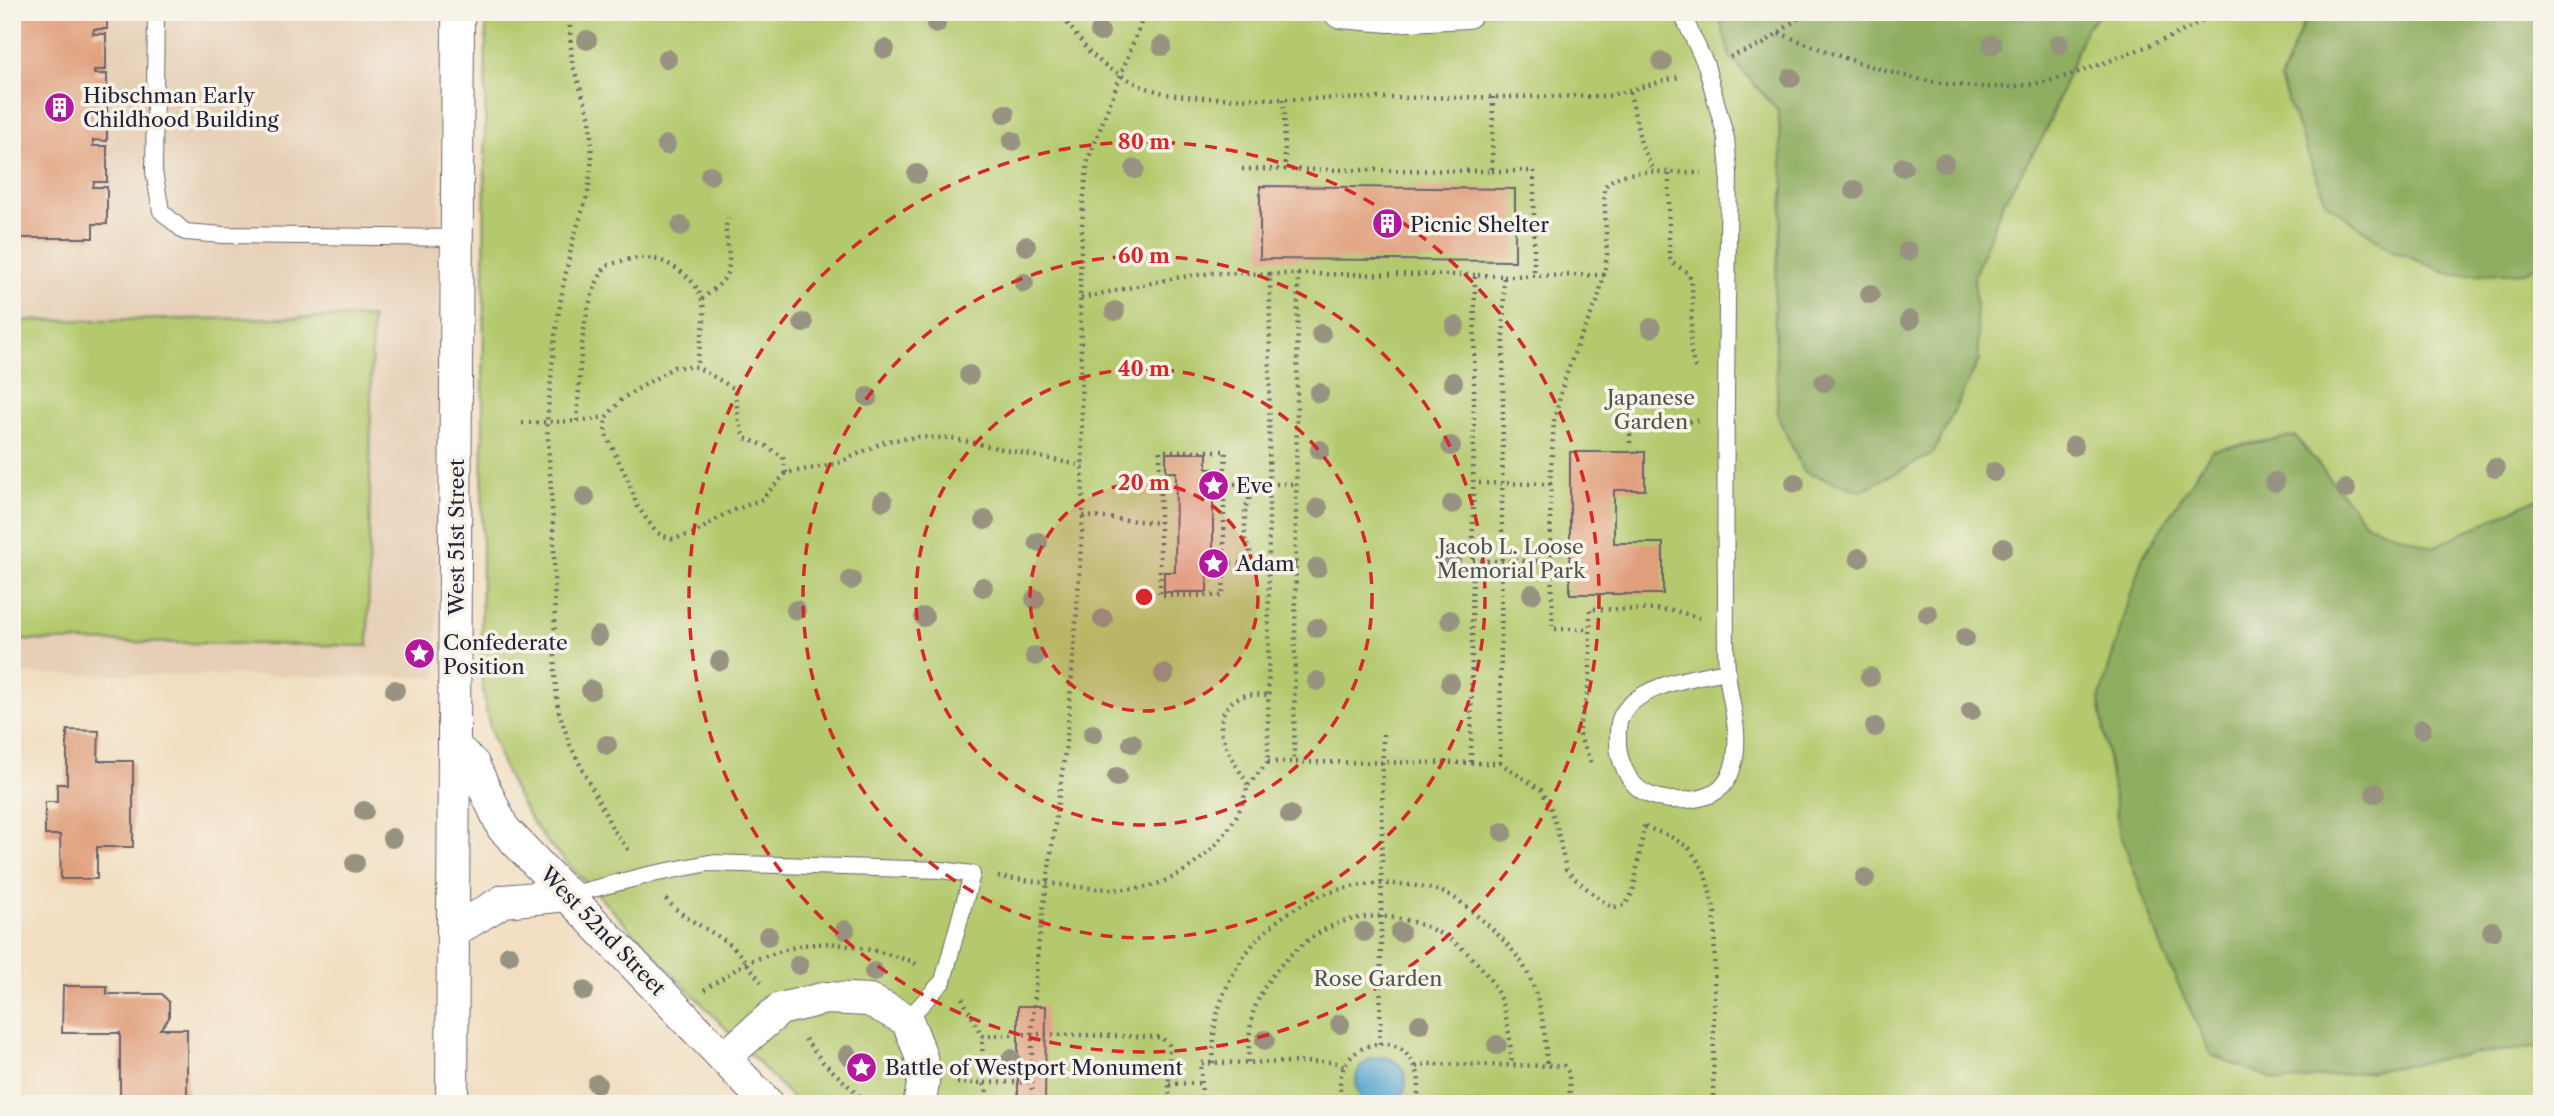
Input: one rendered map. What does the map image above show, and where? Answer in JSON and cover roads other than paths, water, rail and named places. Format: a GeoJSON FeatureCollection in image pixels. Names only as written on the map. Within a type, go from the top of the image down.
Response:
{"type":"FeatureCollection","features":[{"type":"Feature","properties":{"kind":"street","name":"West 51st Street"},"geometry":{"type":"LineString","coordinates":[[452,1104],[458,12]]}},
{"type":"Feature","properties":{"kind":"street"},"geometry":{"type":"LineString","coordinates":[[1340,12],[1390,16],[1466,12]]}},
{"type":"Feature","properties":{"kind":"street","name":"West 52nd Street"},"geometry":{"type":"LineString","coordinates":[[455,747],[473,764],[503,828],[768,1104]]}},
{"type":"Feature","properties":{"kind":"street"},"geometry":{"type":"LineString","coordinates":[[454,931],[503,901],[569,895]]}},
{"type":"Feature","properties":{"kind":"street"},"geometry":{"type":"LineString","coordinates":[[724,1058],[780,1009],[826,998],[869,1000],[907,1020],[924,1063],[922,1093]]}},
{"type":"Feature","properties":{"kind":"lane"},"geometry":{"type":"LineString","coordinates":[[156,12],[154,171],[161,211],[185,232],[223,235],[457,238]]}},
{"type":"Feature","properties":{"kind":"lane"},"geometry":{"type":"LineString","coordinates":[[1681,12],[1706,65],[1726,138],[1729,172],[1725,505],[1727,671],[1737,720],[1732,772],[1722,787],[1704,797],[1672,799],[1641,790],[1630,779],[1619,755],[1620,718],[1640,695],[1671,682],[1727,671]]}},
{"type":"Feature","properties":{"kind":"lane"},"geometry":{"type":"LineString","coordinates":[[569,895],[709,863],[941,870],[972,874],[943,981],[907,1020]]}},
{"type":"Feature","properties":{"kind":"water"},"geometry":{"type":"Polygon","coordinates":[[[1381,1057],[1398,1065],[1406,1082],[1398,1099],[1381,1107],[1364,1099],[1356,1082],[1364,1065],[1381,1057]]]}},
{"type":"Feature","properties":{"kind":"place","name":"Hibschman Early Childhood Building"},"geometry":{"type":"Point","coordinates":[60,107]}},
{"type":"Feature","properties":{"kind":"place","name":"Picnic Shelter"},"geometry":{"type":"Point","coordinates":[1387,224]}},
{"type":"Feature","properties":{"kind":"place","name":"Eve"},"geometry":{"type":"Point","coordinates":[1213,485]}},
{"type":"Feature","properties":{"kind":"place","name":"Adam"},"geometry":{"type":"Point","coordinates":[1213,563]}},
{"type":"Feature","properties":{"kind":"place","name":"Confederate Position"},"geometry":{"type":"Point","coordinates":[420,654]}},
{"type":"Feature","properties":{"kind":"place","name":"Battle of Westport Monument"},"geometry":{"type":"Point","coordinates":[862,1067]}},
{"type":"Feature","properties":{"kind":"park label","name":"Japanese Garden"},"geometry":{"type":"Point","coordinates":[1651,409]}},
{"type":"Feature","properties":{"kind":"park label","name":"Jacob L. Loose Memorial Park"},"geometry":{"type":"Point","coordinates":[1511,558]}},
{"type":"Feature","properties":{"kind":"park label","name":"Rose Garden"},"geometry":{"type":"Point","coordinates":[1378,978]}}]}
